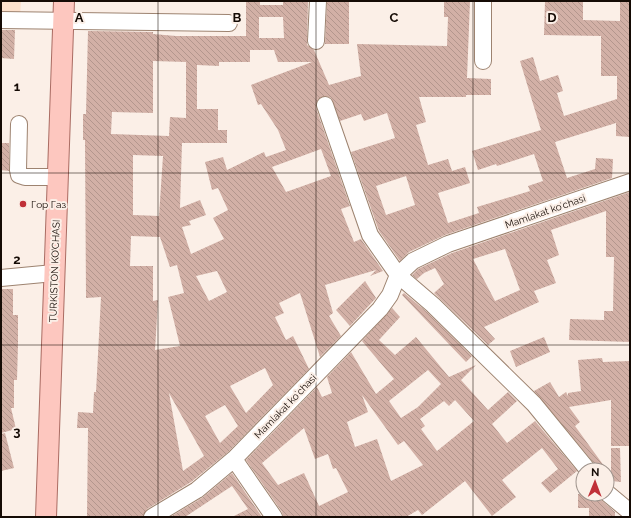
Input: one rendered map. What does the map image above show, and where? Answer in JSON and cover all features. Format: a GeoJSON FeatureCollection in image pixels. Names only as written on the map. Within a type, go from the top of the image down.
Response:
{"type":"FeatureCollection","features":[{"type":"Feature","properties":{"kind":"main road","name":"TURKISTON KO’CHASI"},"geometry":{"type":"LineString","coordinates":[[46,517],[64,11]]}},
{"type":"Feature","properties":{"kind":"street"},"geometry":{"type":"LineString","coordinates":[[316,41],[318,1]]}},
{"type":"Feature","properties":{"kind":"street"},"geometry":{"type":"LineString","coordinates":[[483,1],[483,61]]}},
{"type":"Feature","properties":{"kind":"street"},"geometry":{"type":"LineString","coordinates":[[1,20],[64,11],[229,23]]}},
{"type":"Feature","properties":{"kind":"street"},"geometry":{"type":"LineString","coordinates":[[325,105],[370,235],[398,275],[432,305],[534,404],[581,462]]}},
{"type":"Feature","properties":{"kind":"street"},"geometry":{"type":"LineString","coordinates":[[19,124],[19,175],[24,177],[58,177]]}},
{"type":"Feature","properties":{"kind":"street","name":"Mamlakat koʻchasi"},"geometry":{"type":"LineString","coordinates":[[152,517],[198,490],[234,459],[380,309],[390,295],[398,275],[413,261],[448,244],[630,182]]}},
{"type":"Feature","properties":{"kind":"street"},"geometry":{"type":"LineString","coordinates":[[1,278],[54,273]]}},
{"type":"Feature","properties":{"kind":"street"},"geometry":{"type":"LineString","coordinates":[[234,459],[274,517]]}},
{"type":"Feature","properties":{"kind":"street"},"geometry":{"type":"LineString","coordinates":[[615,500],[630,512]]}},
{"type":"Feature","properties":{"kind":"shaded area"},"geometry":{"type":"Polygon","coordinates":[[[1,1],[21,1],[20,15],[1,14],[1,1]]]}},
{"type":"Feature","properties":{"kind":"building"},"geometry":{"type":"Polygon","coordinates":[[[246,1],[260,1],[260,5],[283,5],[283,1],[308,1],[307,45],[314,50],[329,85],[361,76],[357,44],[447,46],[448,17],[444,17],[444,1],[470,1],[467,78],[491,79],[491,95],[466,95],[466,97],[419,97],[426,122],[416,125],[428,165],[448,159],[452,171],[465,167],[470,183],[438,193],[448,223],[479,213],[477,207],[530,191],[528,186],[543,181],[534,154],[497,166],[496,164],[478,170],[472,151],[541,130],[520,61],[533,57],[540,81],[558,75],[563,91],[557,93],[564,116],[617,99],[617,76],[601,76],[601,36],[544,35],[545,1],[583,1],[583,20],[620,21],[620,1],[630,1],[630,137],[616,136],[616,123],[555,142],[567,178],[595,169],[596,158],[613,159],[612,178],[445,235],[409,252],[400,261],[379,231],[351,152],[395,138],[387,113],[364,121],[361,114],[340,121],[331,98],[326,96],[318,99],[316,108],[350,206],[341,209],[354,242],[361,239],[383,271],[370,276],[376,270],[325,285],[333,313],[329,316],[341,336],[320,357],[300,293],[279,303],[284,313],[275,317],[286,340],[293,336],[309,369],[228,452],[191,482],[147,509],[143,517],[87,517],[88,428],[77,428],[78,412],[93,413],[94,392],[96,392],[101,297],[86,298],[85,140],[83,140],[83,114],[86,114],[88,31],[153,32],[153,34],[176,36],[246,36],[246,1]],[[259,17],[259,38],[284,38],[283,17],[259,17]],[[250,50],[250,62],[219,62],[219,66],[197,65],[197,109],[218,109],[218,130],[227,130],[227,143],[182,143],[180,208],[200,200],[206,215],[189,221],[191,225],[182,227],[191,254],[224,239],[213,218],[228,210],[218,188],[212,190],[205,162],[223,157],[227,170],[264,152],[266,157],[286,150],[278,130],[261,104],[258,105],[251,85],[312,62],[278,62],[274,50],[250,50]],[[153,61],[153,113],[112,112],[111,134],[169,136],[170,117],[186,118],[186,62],[153,61]],[[321,149],[272,167],[286,192],[331,176],[321,149]],[[133,155],[133,215],[159,216],[163,156],[133,155]],[[406,176],[376,186],[386,215],[415,205],[406,176]],[[131,236],[130,266],[153,266],[153,301],[158,300],[155,350],[180,346],[168,297],[184,293],[177,265],[170,267],[160,237],[131,236]],[[217,271],[196,276],[209,301],[227,292],[217,271]],[[265,368],[230,386],[246,413],[273,385],[265,368]],[[169,393],[183,471],[204,456],[169,393]],[[225,405],[205,416],[220,443],[238,426],[225,405]]]}},
{"type":"Feature","properties":{"kind":"building"},"geometry":{"type":"Polygon","coordinates":[[[327,1],[349,1],[349,44],[325,44],[327,1]]]}},
{"type":"Feature","properties":{"kind":"building"},"geometry":{"type":"Polygon","coordinates":[[[1,30],[15,30],[14,59],[1,58],[1,30]]]}},
{"type":"Feature","properties":{"kind":"building"},"geometry":{"type":"Polygon","coordinates":[[[1,143],[9,143],[9,171],[1,170],[1,143]]]}},
{"type":"Feature","properties":{"kind":"building"},"geometry":{"type":"Polygon","coordinates":[[[630,192],[630,342],[569,340],[570,319],[604,320],[604,311],[613,311],[614,257],[606,257],[606,211],[551,230],[559,255],[547,260],[556,283],[534,291],[539,302],[484,327],[495,339],[488,345],[434,293],[444,284],[435,268],[424,273],[417,279],[412,275],[418,269],[452,253],[630,192]],[[505,249],[473,259],[495,301],[520,290],[505,249]]]}},
{"type":"Feature","properties":{"kind":"building"},"geometry":{"type":"Polygon","coordinates":[[[365,281],[376,298],[350,326],[336,310],[365,281]]]}},
{"type":"Feature","properties":{"kind":"building"},"geometry":{"type":"Polygon","coordinates":[[[1,289],[13,289],[13,315],[18,315],[18,344],[17,380],[14,380],[14,408],[11,408],[16,429],[1,433],[1,289]]]}},
{"type":"Feature","properties":{"kind":"building"},"geometry":{"type":"Polygon","coordinates":[[[404,293],[427,312],[472,356],[466,362],[402,295],[404,293]]]}},
{"type":"Feature","properties":{"kind":"building"},"geometry":{"type":"Polygon","coordinates":[[[392,308],[400,317],[379,340],[395,355],[416,337],[449,377],[476,365],[461,380],[488,410],[508,392],[517,401],[492,424],[507,443],[535,421],[575,469],[575,473],[550,493],[541,483],[558,469],[542,448],[502,480],[516,497],[492,516],[465,481],[422,515],[418,510],[406,517],[283,517],[282,512],[246,460],[317,387],[322,397],[332,393],[327,377],[351,352],[376,394],[394,379],[362,341],[392,308]],[[428,370],[389,401],[401,418],[418,407],[441,384],[428,370]],[[362,395],[368,412],[347,422],[355,447],[377,439],[391,481],[423,465],[404,441],[398,445],[362,395]],[[455,400],[449,406],[444,401],[420,419],[425,426],[421,429],[437,451],[474,421],[455,400]],[[304,428],[262,463],[278,485],[304,473],[319,506],[348,492],[336,468],[333,469],[328,454],[315,459],[304,428]]]}},
{"type":"Feature","properties":{"kind":"building"},"geometry":{"type":"Polygon","coordinates":[[[544,337],[550,352],[516,367],[510,351],[544,337]]]}},
{"type":"Feature","properties":{"kind":"building"},"geometry":{"type":"Polygon","coordinates":[[[602,358],[603,362],[630,361],[630,446],[611,446],[611,400],[569,407],[580,422],[575,426],[601,462],[593,462],[534,391],[550,382],[559,397],[566,392],[568,396],[568,393],[581,391],[578,360],[602,358]]]}},
{"type":"Feature","properties":{"kind":"building"},"geometry":{"type":"Polygon","coordinates":[[[5,433],[14,468],[1,471],[1,434],[5,433]]]}},
{"type":"Feature","properties":{"kind":"building"},"geometry":{"type":"Polygon","coordinates":[[[611,448],[620,448],[621,482],[615,481],[615,462],[611,462],[611,448]]]}},
{"type":"Feature","properties":{"kind":"building"},"geometry":{"type":"Polygon","coordinates":[[[232,473],[262,517],[232,517],[248,509],[232,486],[185,517],[170,517],[202,498],[232,473]]]}},
{"type":"Feature","properties":{"kind":"building"},"geometry":{"type":"Polygon","coordinates":[[[578,502],[603,502],[615,512],[615,517],[589,517],[589,508],[578,508],[578,502]]]}},
{"type":"Feature","properties":{"kind":"place","name":"Гор Газ"},"geometry":{"type":"Point","coordinates":[23,204]}}]}
